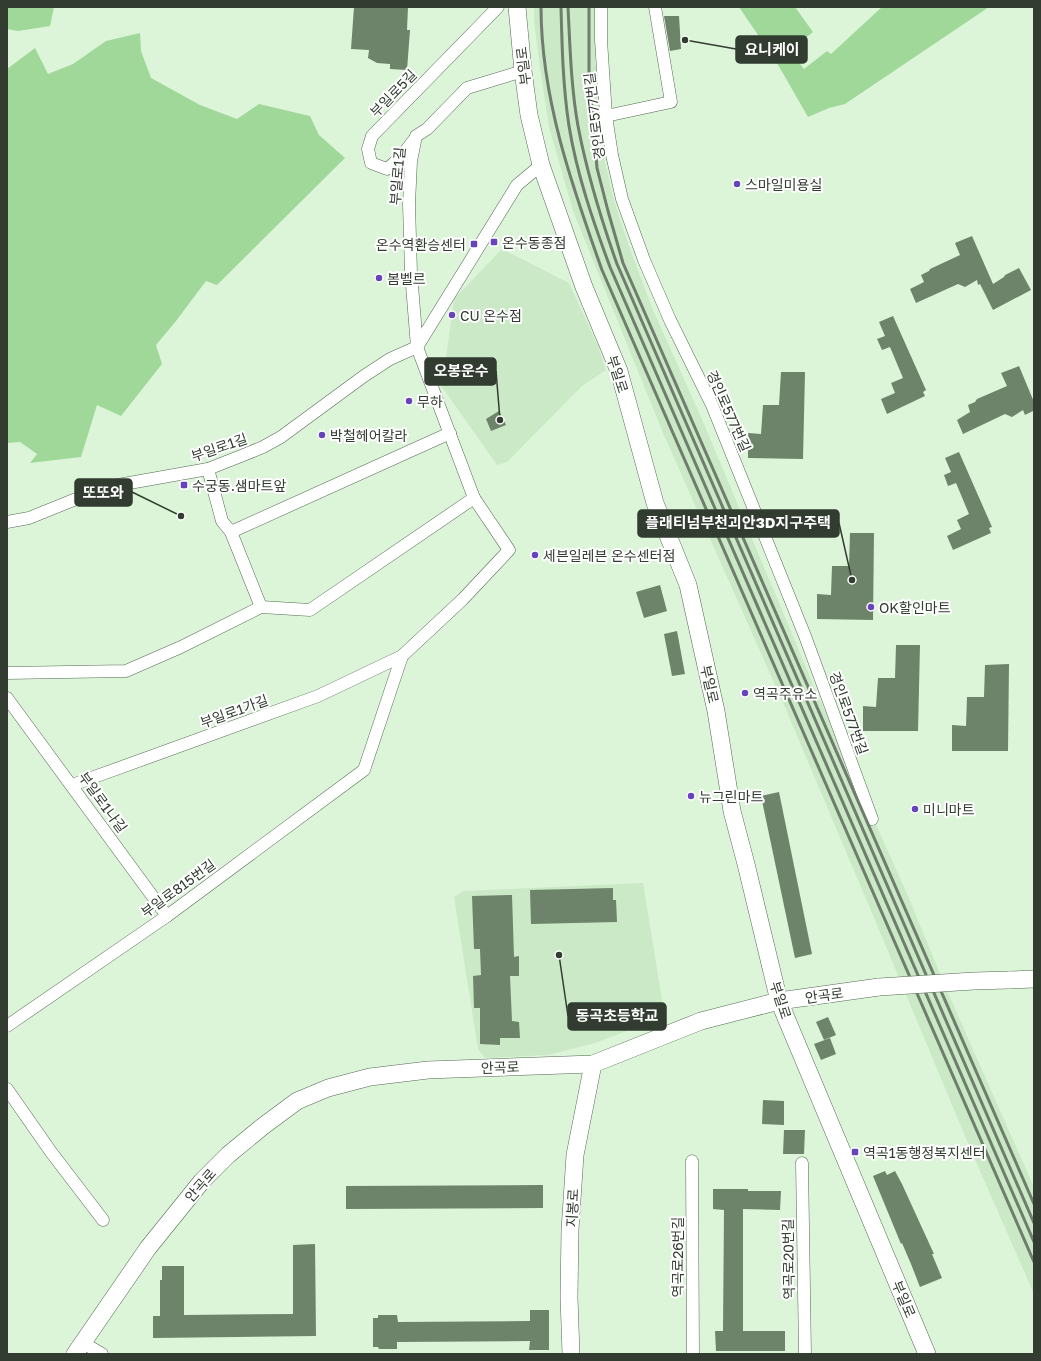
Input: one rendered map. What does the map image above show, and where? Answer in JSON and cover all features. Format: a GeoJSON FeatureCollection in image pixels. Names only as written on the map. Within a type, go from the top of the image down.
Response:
{"type":"FeatureCollection","features":[{"type":"Feature","properties":{"kind":"street","name":"부일로5길"},"geometry":{"type":"LineString","coordinates":[[416,136],[401,157],[387,168],[371,163],[368,149],[372,136],[498,7]]}},
{"type":"Feature","properties":{"kind":"street","name":"부일로"},"geometry":{"type":"LineString","coordinates":[[517,7],[522,71],[541,165],[584,287],[619,371],[655,504],[688,585],[716,711],[732,812],[746,864],[778,1001],[927,1354]]}},
{"type":"Feature","properties":{"kind":"street","name":"경인로577번길"},"geometry":{"type":"LineString","coordinates":[[602,7],[601,40],[606,116],[612,155],[622,199],[644,260],[670,320],[712,405],[805,636],[872,819]]}},
{"type":"Feature","properties":{"kind":"street"},"geometry":{"type":"LineString","coordinates":[[606,116],[671,102],[655,7]]}},
{"type":"Feature","properties":{"kind":"street","name":"부일로1길"},"geometry":{"type":"LineString","coordinates":[[7,522],[29,518],[70,501],[118,485],[208,469],[263,447],[280,437],[390,359],[417,347],[411,273],[408,204],[411,161],[416,136],[427,129],[467,88],[522,71]]}},
{"type":"Feature","properties":{"kind":"street"},"geometry":{"type":"LineString","coordinates":[[417,347],[517,185],[541,165]]}},
{"type":"Feature","properties":{"kind":"street","name":"부일로1가길"},"geometry":{"type":"LineString","coordinates":[[72,785],[318,696],[402,656],[463,599],[509,550],[474,498],[417,347]]}},
{"type":"Feature","properties":{"kind":"street"},"geometry":{"type":"LineString","coordinates":[[231,532],[450,433]]}},
{"type":"Feature","properties":{"kind":"street"},"geometry":{"type":"LineString","coordinates":[[208,469],[222,521],[231,532],[261,607]]}},
{"type":"Feature","properties":{"kind":"street"},"geometry":{"type":"LineString","coordinates":[[7,673],[126,671],[181,647],[261,607],[310,610],[474,498]]}},
{"type":"Feature","properties":{"kind":"street","name":"부일로1가길"},"geometry":{"type":"LineString","coordinates":[[364,770],[402,656]]}},
{"type":"Feature","properties":{"kind":"street","name":"부일로1나길"},"geometry":{"type":"LineString","coordinates":[[9,706],[72,785],[167,916]]}},
{"type":"Feature","properties":{"kind":"street","name":"부일로815번길"},"geometry":{"type":"LineString","coordinates":[[7,1026],[167,916],[364,770]]}},
{"type":"Feature","properties":{"kind":"street","name":"안곡로"},"geometry":{"type":"LineString","coordinates":[[79,1348],[148,1248],[202,1182],[228,1155],[262,1127],[297,1101],[328,1088],[370,1076],[428,1070],[593,1064],[701,1021],[778,1001],[879,987],[974,980],[1034,979]]}},
{"type":"Feature","properties":{"kind":"street","name":"지봉로"},"geometry":{"type":"LineString","coordinates":[[571,1354],[569,1297],[570,1230],[574,1156],[593,1064]]}},
{"type":"Feature","properties":{"kind":"street"},"geometry":{"type":"LineString","coordinates":[[7,1089],[51,1152],[103,1220]]}},
{"type":"Feature","properties":{"kind":"street","name":"역곡로26번길"},"geometry":{"type":"LineString","coordinates":[[692,1161],[693,1354]]}},
{"type":"Feature","properties":{"kind":"street","name":"역곡로20번길"},"geometry":{"type":"LineString","coordinates":[[802,1163],[805,1354]]}},
{"type":"Feature","properties":{"kind":"street"},"geometry":{"type":"LineString","coordinates":[[79,1348],[102,1354]]}},
{"type":"Feature","properties":{"kind":"shaded area"},"geometry":{"type":"Polygon","coordinates":[[[534,7],[596,7],[595,58],[603,154],[615,204],[629,246],[653,310],[701,417],[816,691],[908,896],[948,993],[1034,1187],[1034,1294],[970,1148],[784,705],[663,433],[573,211],[549,127],[534,21],[534,7]]]}},
{"type":"Feature","properties":{"kind":"shaded area"},"geometry":{"type":"Polygon","coordinates":[[[502,249],[569,283],[598,346],[606,370],[582,386],[507,462],[497,465],[442,387],[454,299],[502,249]]]}},
{"type":"Feature","properties":{"kind":"shaded area"},"geometry":{"type":"Polygon","coordinates":[[[643,883],[664,1012],[632,1029],[595,1043],[548,1055],[485,1058],[478,1049],[454,897],[463,891],[643,883]]]}},
{"type":"Feature","properties":{"kind":"green space"},"geometry":{"type":"Polygon","coordinates":[[[7,7],[54,7],[50,26],[18,31],[7,29],[7,7]]]}},
{"type":"Feature","properties":{"kind":"green space"},"geometry":{"type":"Polygon","coordinates":[[[739,7],[795,7],[813,32],[790,51],[804,69],[827,51],[831,54],[882,7],[989,7],[845,104],[829,108],[808,117],[777,63],[739,7]]]}},
{"type":"Feature","properties":{"kind":"green space"},"geometry":{"type":"Polygon","coordinates":[[[140,33],[141,51],[151,78],[200,105],[237,119],[259,104],[310,116],[319,135],[345,158],[217,285],[206,281],[156,345],[162,364],[121,416],[97,405],[81,457],[30,463],[37,454],[20,442],[7,443],[7,69],[35,48],[48,74],[73,64],[106,41],[140,33]]]}},
{"type":"Feature","properties":{"kind":"building"},"geometry":{"type":"Polygon","coordinates":[[[354,7],[408,7],[407,30],[410,30],[407,70],[390,69],[390,64],[377,63],[368,58],[369,50],[351,49],[354,7]]]}},
{"type":"Feature","properties":{"kind":"building"},"geometry":{"type":"Polygon","coordinates":[[[664,16],[679,16],[681,49],[670,51],[664,16]]]}},
{"type":"Feature","properties":{"kind":"building"},"geometry":{"type":"Polygon","coordinates":[[[972,236],[993,284],[1005,275],[1019,268],[1031,290],[993,310],[980,284],[978,285],[977,280],[965,287],[958,284],[916,303],[910,289],[924,282],[921,275],[930,269],[960,255],[955,243],[972,236]]]}},
{"type":"Feature","properties":{"kind":"building"},"geometry":{"type":"Polygon","coordinates":[[[893,316],[926,390],[923,392],[925,396],[887,414],[881,399],[895,393],[891,383],[903,378],[890,347],[882,350],[877,339],[885,336],[879,322],[893,316]]]}},
{"type":"Feature","properties":{"kind":"building"},"geometry":{"type":"Polygon","coordinates":[[[1019,366],[1034,402],[1033,411],[1025,415],[1023,410],[1012,417],[1005,414],[963,434],[957,420],[970,412],[968,405],[975,402],[977,399],[1007,386],[1001,373],[1019,366]]]}},
{"type":"Feature","properties":{"kind":"building"},"geometry":{"type":"Polygon","coordinates":[[[781,372],[805,372],[803,459],[748,458],[748,433],[761,434],[763,405],[779,405],[781,372]]]}},
{"type":"Feature","properties":{"kind":"building"},"geometry":{"type":"Polygon","coordinates":[[[499,411],[506,425],[491,431],[486,419],[499,411]]]}},
{"type":"Feature","properties":{"kind":"building"},"geometry":{"type":"Polygon","coordinates":[[[959,452],[992,527],[989,528],[991,533],[953,550],[947,536],[961,529],[957,520],[969,514],[956,483],[948,486],[944,475],[951,472],[945,458],[959,452]]]}},
{"type":"Feature","properties":{"kind":"building"},"geometry":{"type":"Polygon","coordinates":[[[850,533],[874,533],[873,620],[817,619],[817,594],[831,595],[832,566],[849,566],[850,533]]]}},
{"type":"Feature","properties":{"kind":"building"},"geometry":{"type":"Polygon","coordinates":[[[660,585],[667,611],[644,618],[636,592],[660,585]]]}},
{"type":"Feature","properties":{"kind":"building"},"geometry":{"type":"Polygon","coordinates":[[[677,631],[685,674],[672,676],[664,634],[677,631]]]}},
{"type":"Feature","properties":{"kind":"building"},"geometry":{"type":"Polygon","coordinates":[[[896,645],[920,645],[918,731],[863,731],[863,706],[876,707],[878,678],[895,678],[896,645]]]}},
{"type":"Feature","properties":{"kind":"building"},"geometry":{"type":"Polygon","coordinates":[[[1009,664],[1008,751],[952,751],[952,725],[966,726],[967,697],[984,697],[985,665],[1009,664]]]}},
{"type":"Feature","properties":{"kind":"building"},"geometry":{"type":"Polygon","coordinates":[[[779,792],[812,954],[795,958],[761,796],[779,792]]]}},
{"type":"Feature","properties":{"kind":"building"},"geometry":{"type":"Polygon","coordinates":[[[613,888],[613,900],[616,900],[617,922],[531,924],[530,890],[613,888]]]}},
{"type":"Feature","properties":{"kind":"building"},"geometry":{"type":"Polygon","coordinates":[[[512,895],[514,957],[519,956],[519,976],[510,976],[512,1021],[519,1022],[520,1038],[500,1038],[500,1045],[480,1044],[480,1008],[474,1008],[473,976],[481,975],[480,949],[474,949],[472,896],[512,895]]]}},
{"type":"Feature","properties":{"kind":"building"},"geometry":{"type":"Polygon","coordinates":[[[828,1017],[836,1035],[824,1040],[816,1022],[828,1017]]]}},
{"type":"Feature","properties":{"kind":"building"},"geometry":{"type":"Polygon","coordinates":[[[830,1038],[836,1054],[821,1060],[814,1044],[830,1038]]]}},
{"type":"Feature","properties":{"kind":"building"},"geometry":{"type":"Polygon","coordinates":[[[763,1100],[784,1101],[784,1125],[762,1124],[763,1100]]]}},
{"type":"Feature","properties":{"kind":"building"},"geometry":{"type":"Polygon","coordinates":[[[784,1130],[805,1130],[804,1154],[783,1154],[784,1130]]]}},
{"type":"Feature","properties":{"kind":"building"},"geometry":{"type":"Polygon","coordinates":[[[885,1171],[887,1175],[895,1171],[902,1184],[934,1254],[932,1254],[942,1278],[920,1287],[873,1176],[885,1171]]]}},
{"type":"Feature","properties":{"kind":"building"},"geometry":{"type":"Polygon","coordinates":[[[543,1185],[543,1208],[346,1209],[346,1186],[543,1185]]]}},
{"type":"Feature","properties":{"kind":"building"},"geometry":{"type":"Polygon","coordinates":[[[713,1189],[781,1191],[780,1210],[743,1209],[743,1331],[785,1331],[785,1351],[716,1351],[715,1331],[723,1331],[724,1210],[713,1209],[713,1189]]]}},
{"type":"Feature","properties":{"kind":"building"},"geometry":{"type":"Polygon","coordinates":[[[315,1244],[316,1336],[153,1338],[153,1316],[160,1316],[160,1280],[162,1280],[162,1266],[184,1266],[184,1315],[293,1314],[293,1245],[315,1244]]]}},
{"type":"Feature","properties":{"kind":"building"},"geometry":{"type":"Polygon","coordinates":[[[530,1310],[549,1310],[549,1350],[529,1350],[530,1341],[397,1342],[397,1349],[379,1349],[378,1347],[373,1347],[373,1318],[378,1318],[378,1315],[397,1315],[398,1322],[530,1321],[530,1310]]]}},
{"type":"Feature","properties":{"kind":"railway"},"geometry":{"type":"LineString","coordinates":[[541,7],[542,41],[552,108],[570,174],[602,270],[1034,1262]]}},
{"type":"Feature","properties":{"kind":"railway"},"geometry":{"type":"LineString","coordinates":[[561,7],[564,82],[572,144],[586,198],[610,267],[1034,1242]]}},
{"type":"Feature","properties":{"kind":"railway"},"geometry":{"type":"LineString","coordinates":[[568,7],[572,81],[578,126],[595,196],[617,264],[1034,1223]]}},
{"type":"Feature","properties":{"kind":"railway"},"geometry":{"type":"LineString","coordinates":[[589,7],[589,74],[597,168],[623,263],[1034,1204]]}},
{"type":"Feature","properties":{"kind":"place","name":"요니케이"},"geometry":{"type":"Point","coordinates":[685,40]}},
{"type":"Feature","properties":{"kind":"place","name":"스마일미용실"},"geometry":{"type":"Point","coordinates":[737,184]}},
{"type":"Feature","properties":{"kind":"place","name":"온수동종점"},"geometry":{"type":"Point","coordinates":[494,242]}},
{"type":"Feature","properties":{"kind":"place","name":"온수역환승센터"},"geometry":{"type":"Point","coordinates":[474,244]}},
{"type":"Feature","properties":{"kind":"place","name":"봄벨르"},"geometry":{"type":"Point","coordinates":[379,278]}},
{"type":"Feature","properties":{"kind":"place","name":"CU 온수점"},"geometry":{"type":"Point","coordinates":[452,315]}},
{"type":"Feature","properties":{"kind":"place","name":"무하"},"geometry":{"type":"Point","coordinates":[409,401]}},
{"type":"Feature","properties":{"kind":"place","name":"오봉운수"},"geometry":{"type":"Point","coordinates":[500,420]}},
{"type":"Feature","properties":{"kind":"place","name":"박철헤어칼라"},"geometry":{"type":"Point","coordinates":[322,435]}},
{"type":"Feature","properties":{"kind":"place","name":"수궁동.샘마트앞"},"geometry":{"type":"Point","coordinates":[184,485]}},
{"type":"Feature","properties":{"kind":"place","name":"또또와"},"geometry":{"type":"Point","coordinates":[181,516]}},
{"type":"Feature","properties":{"kind":"place","name":"세븐일레븐 온수센터점"},"geometry":{"type":"Point","coordinates":[535,555]}},
{"type":"Feature","properties":{"kind":"place","name":"플래티넘부천괴안3D지구주택"},"geometry":{"type":"Point","coordinates":[852,580]}},
{"type":"Feature","properties":{"kind":"place","name":"OK할인마트"},"geometry":{"type":"Point","coordinates":[871,607]}},
{"type":"Feature","properties":{"kind":"place","name":"역곡주유소"},"geometry":{"type":"Point","coordinates":[745,693]}},
{"type":"Feature","properties":{"kind":"place","name":"뉴그린마트"},"geometry":{"type":"Point","coordinates":[691,796]}},
{"type":"Feature","properties":{"kind":"place","name":"미니마트"},"geometry":{"type":"Point","coordinates":[915,809]}},
{"type":"Feature","properties":{"kind":"place","name":"동곡초등학교"},"geometry":{"type":"Point","coordinates":[559,955]}},
{"type":"Feature","properties":{"kind":"place","name":"역곡1동행정복지센터"},"geometry":{"type":"Point","coordinates":[855,1152]}}]}
